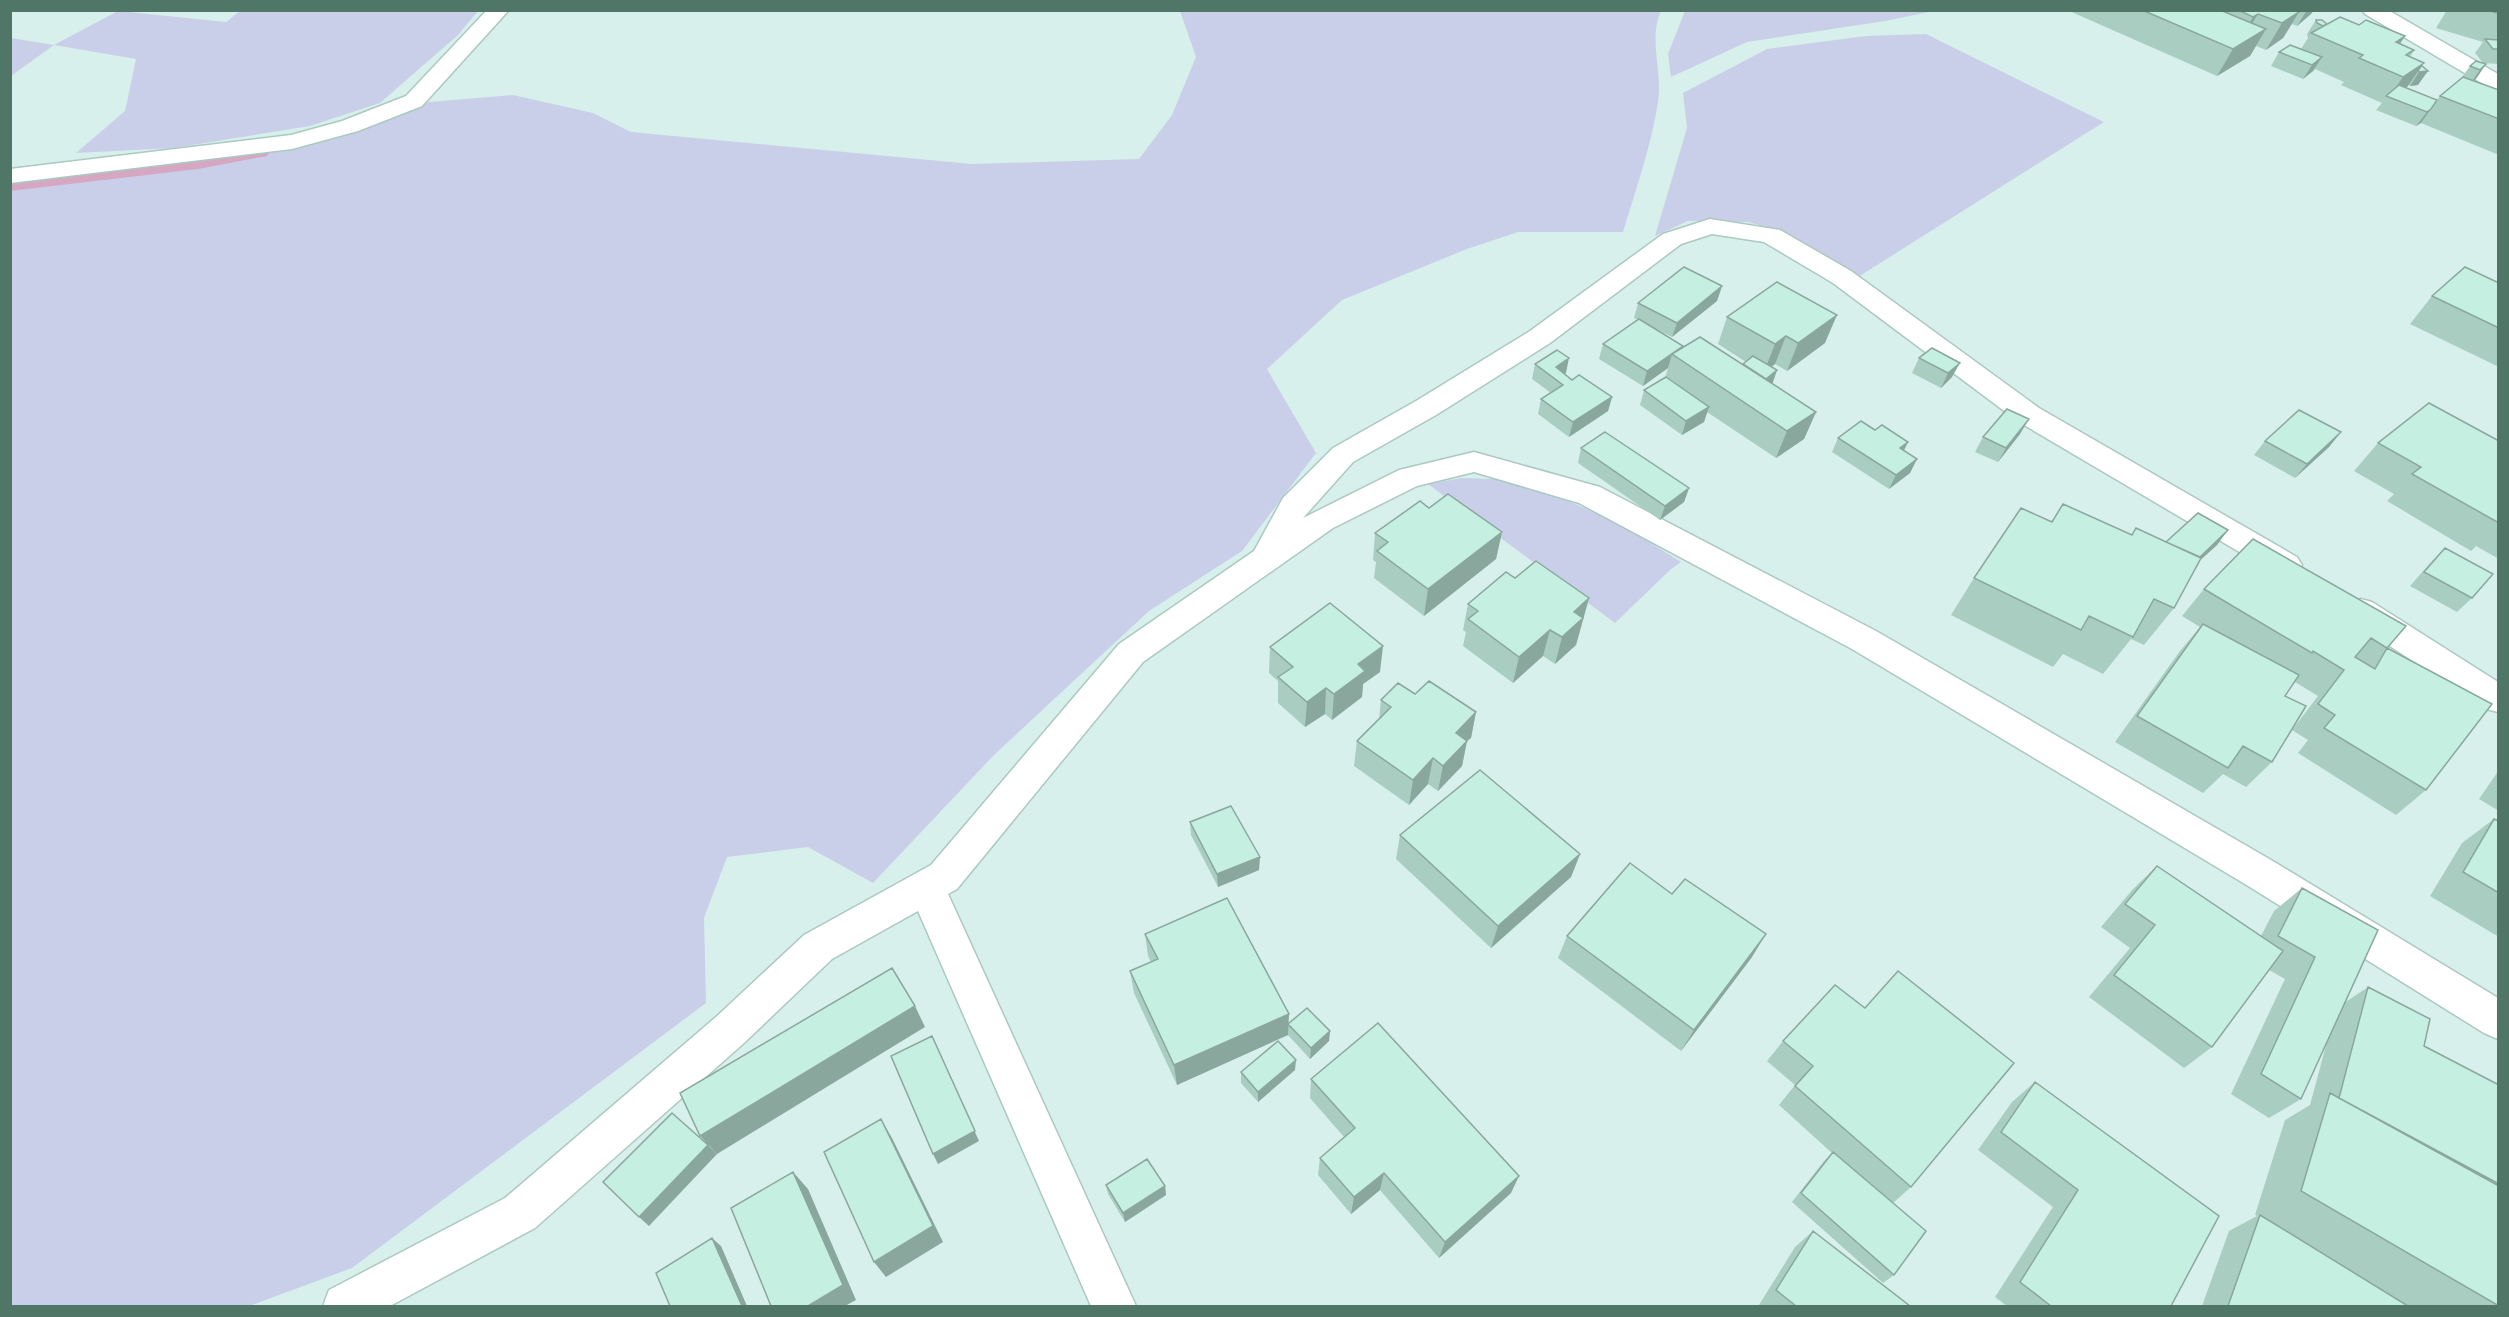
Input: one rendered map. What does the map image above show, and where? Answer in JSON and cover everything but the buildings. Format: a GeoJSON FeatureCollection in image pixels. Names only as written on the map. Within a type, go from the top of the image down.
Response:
{"type":"FeatureCollection","features":[{"type":"Feature","properties":{"kind":"street"},"geometry":{"type":"LineString","coordinates":[[10,176],[292,142],[350,126],[414,101],[499,10]]}},
{"type":"Feature","properties":{"kind":"street"},"geometry":{"type":"LineString","coordinates":[[2372,10],[2499,83]]}},
{"type":"Feature","properties":{"kind":"street"},"geometry":{"type":"LineString","coordinates":[[1264,561],[1294,506],[1343,456],[1426,408],[1540,337],[1672,239],[1710,226],[1771,236],[1842,277],[2029,415],[2306,577]]}},
{"type":"Feature","properties":{"kind":"street"},"geometry":{"type":"LineString","coordinates":[[345,1306],[520,1213],[730,1030],[818,947],[944,877],[1131,653],[1322,520],[1409,477],[1474,462],[1589,495],[1864,640],[2258,872],[2499,1020]]}},
{"type":"Feature","properties":{"kind":"street"},"geometry":{"type":"LineString","coordinates":[[2336,595],[2499,699]]}},
{"type":"Feature","properties":{"kind":"street"},"geometry":{"type":"LineString","coordinates":[[926,887],[1114,1306]]}},
{"type":"Feature","properties":{"kind":"shaded area"},"geometry":{"type":"Polygon","coordinates":[[[1685,10],[1934,11],[1885,21],[1747,42],[1671,77],[1668,54],[1685,10]]]}},
{"type":"Feature","properties":{"kind":"shaded area"},"geometry":{"type":"Polygon","coordinates":[[[10,11],[2498,11],[2498,1306],[11,1306],[10,11]]]}},
{"type":"Feature","properties":{"kind":"shaded area"},"geometry":{"type":"Polygon","coordinates":[[[118,11],[226,22],[240,11],[478,11],[458,35],[380,103],[310,126],[174,148],[76,153],[125,111],[136,59],[54,45],[118,11]]]}},
{"type":"Feature","properties":{"kind":"shaded area"},"geometry":{"type":"Polygon","coordinates":[[[1180,11],[1661,11],[1656,33],[1658,102],[1647,152],[1623,232],[1518,232],[1467,249],[1342,300],[1267,369],[1316,453],[1242,551],[1149,611],[994,755],[873,883],[808,847],[727,857],[704,918],[706,1003],[352,1268],[249,1306],[11,1306],[10,185],[315,144],[429,102],[513,95],[593,113],[631,132],[972,164],[1139,159],[1172,115],[1196,57],[1180,11]]]}},
{"type":"Feature","properties":{"kind":"shaded area"},"geometry":{"type":"Polygon","coordinates":[[[1926,34],[2104,122],[1858,277],[1784,232],[1748,222],[1688,221],[1655,236],[1687,128],[1683,93],[1767,49],[1866,36],[1926,34]]]}},
{"type":"Feature","properties":{"kind":"shaded area"},"geometry":{"type":"Polygon","coordinates":[[[11,38],[54,45],[11,76],[11,38]]]}},
{"type":"Feature","properties":{"kind":"shaded area"},"geometry":{"type":"Polygon","coordinates":[[[1462,478],[1519,480],[1617,522],[1681,562],[1615,623],[1428,484],[1462,478]]]}},
{"type":"Feature","properties":{"kind":"waterway"},"geometry":{"type":"LineString","coordinates":[[10,187],[198,165],[262,153]]}}]}
